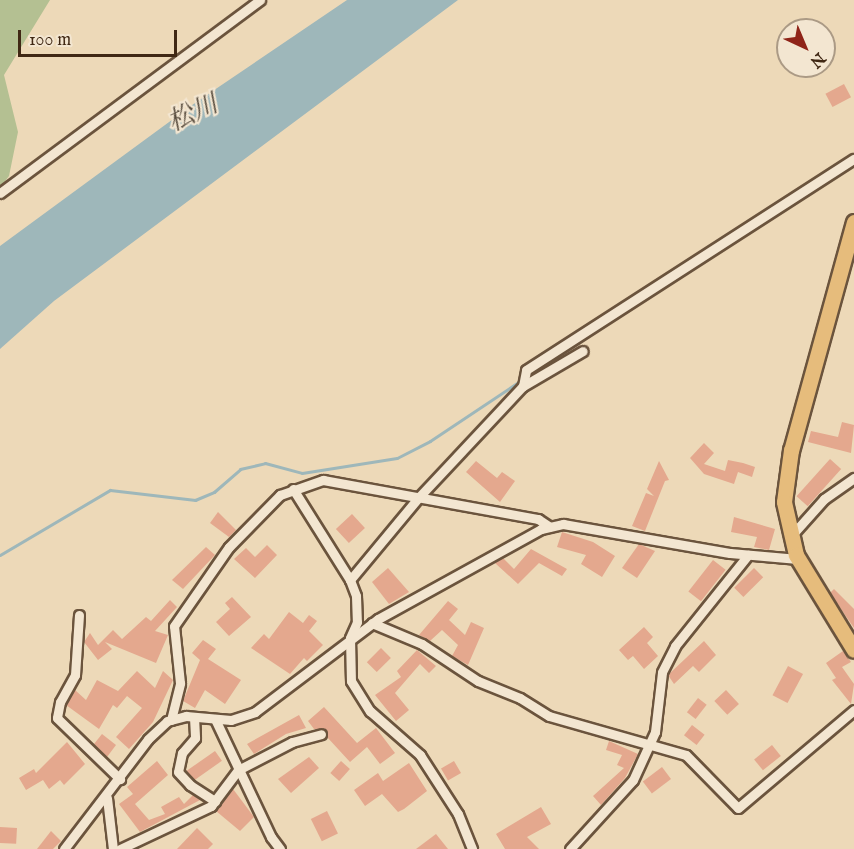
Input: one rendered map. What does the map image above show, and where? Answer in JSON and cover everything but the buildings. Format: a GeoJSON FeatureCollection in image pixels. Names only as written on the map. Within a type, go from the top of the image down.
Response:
{"type":"FeatureCollection","features":[{"type":"Feature","properties":{"kind":"main road"},"geometry":{"type":"LineString","coordinates":[[854,222],[784,480],[784,502],[798,559],[854,650]]}},
{"type":"Feature","properties":{"kind":"street"},"geometry":{"type":"LineString","coordinates":[[0,193],[260,0]]}},
{"type":"Feature","properties":{"kind":"street"},"geometry":{"type":"LineString","coordinates":[[523,386],[526,370],[854,159]]}},
{"type":"Feature","properties":{"kind":"street"},"geometry":{"type":"LineString","coordinates":[[350,580],[420,497],[523,386],[583,351]]}},
{"type":"Feature","properties":{"kind":"street"},"geometry":{"type":"LineString","coordinates":[[791,536],[824,499],[854,478]]}},
{"type":"Feature","properties":{"kind":"street"},"geometry":{"type":"LineString","coordinates":[[171,720],[180,683],[174,626],[229,547],[280,495],[323,480],[538,519],[550,527]]}},
{"type":"Feature","properties":{"kind":"street"},"geometry":{"type":"LineString","coordinates":[[292,489],[350,580],[357,612],[350,638],[351,681],[376,718],[420,755],[458,814],[472,849]]}},
{"type":"Feature","properties":{"kind":"street"},"geometry":{"type":"LineString","coordinates":[[64,849],[106,798],[148,739],[171,720],[194,717],[231,720],[255,712],[372,623],[505,547],[550,527],[563,524],[748,555],[798,559]]}},
{"type":"Feature","properties":{"kind":"street"},"geometry":{"type":"LineString","coordinates":[[570,849],[633,780],[650,746],[662,672],[675,646],[748,555]]}},
{"type":"Feature","properties":{"kind":"street"},"geometry":{"type":"LineString","coordinates":[[79,615],[75,675],[60,702],[57,718],[120,779]]}},
{"type":"Feature","properties":{"kind":"street"},"geometry":{"type":"LineString","coordinates":[[372,623],[422,644],[478,681],[520,698],[549,716],[693,759],[738,808],[854,710]]}},
{"type":"Feature","properties":{"kind":"street"},"geometry":{"type":"LineString","coordinates":[[194,717],[195,738],[178,761],[178,772],[190,785],[215,801]]}},
{"type":"Feature","properties":{"kind":"street"},"geometry":{"type":"LineString","coordinates":[[215,719],[238,770],[280,849]]}},
{"type":"Feature","properties":{"kind":"street"},"geometry":{"type":"LineString","coordinates":[[120,849],[185,821],[215,801],[238,770],[292,742],[321,734]]}},
{"type":"Feature","properties":{"kind":"street"},"geometry":{"type":"LineString","coordinates":[[106,798],[113,849]]}},
{"type":"Feature","properties":{"kind":"green space"},"geometry":{"type":"Polygon","coordinates":[[[0,0],[50,0],[4,75],[18,132],[9,176],[0,188],[0,0]]]}},
{"type":"Feature","properties":{"kind":"water","name":"松川"},"geometry":{"type":"Polygon","coordinates":[[[347,0],[458,0],[54,301],[0,349],[0,246],[195,103],[347,0]]]}},
{"type":"Feature","properties":{"kind":"waterway"},"geometry":{"type":"LineString","coordinates":[[843,171],[854,165]]}},
{"type":"Feature","properties":{"kind":"waterway"},"geometry":{"type":"LineString","coordinates":[[528,376],[618,316]]}},
{"type":"Feature","properties":{"kind":"waterway"},"geometry":{"type":"LineString","coordinates":[[0,555],[110,490],[195,500],[214,492],[240,469],[265,463],[302,473],[397,458],[430,441],[523,379]]}}]}
